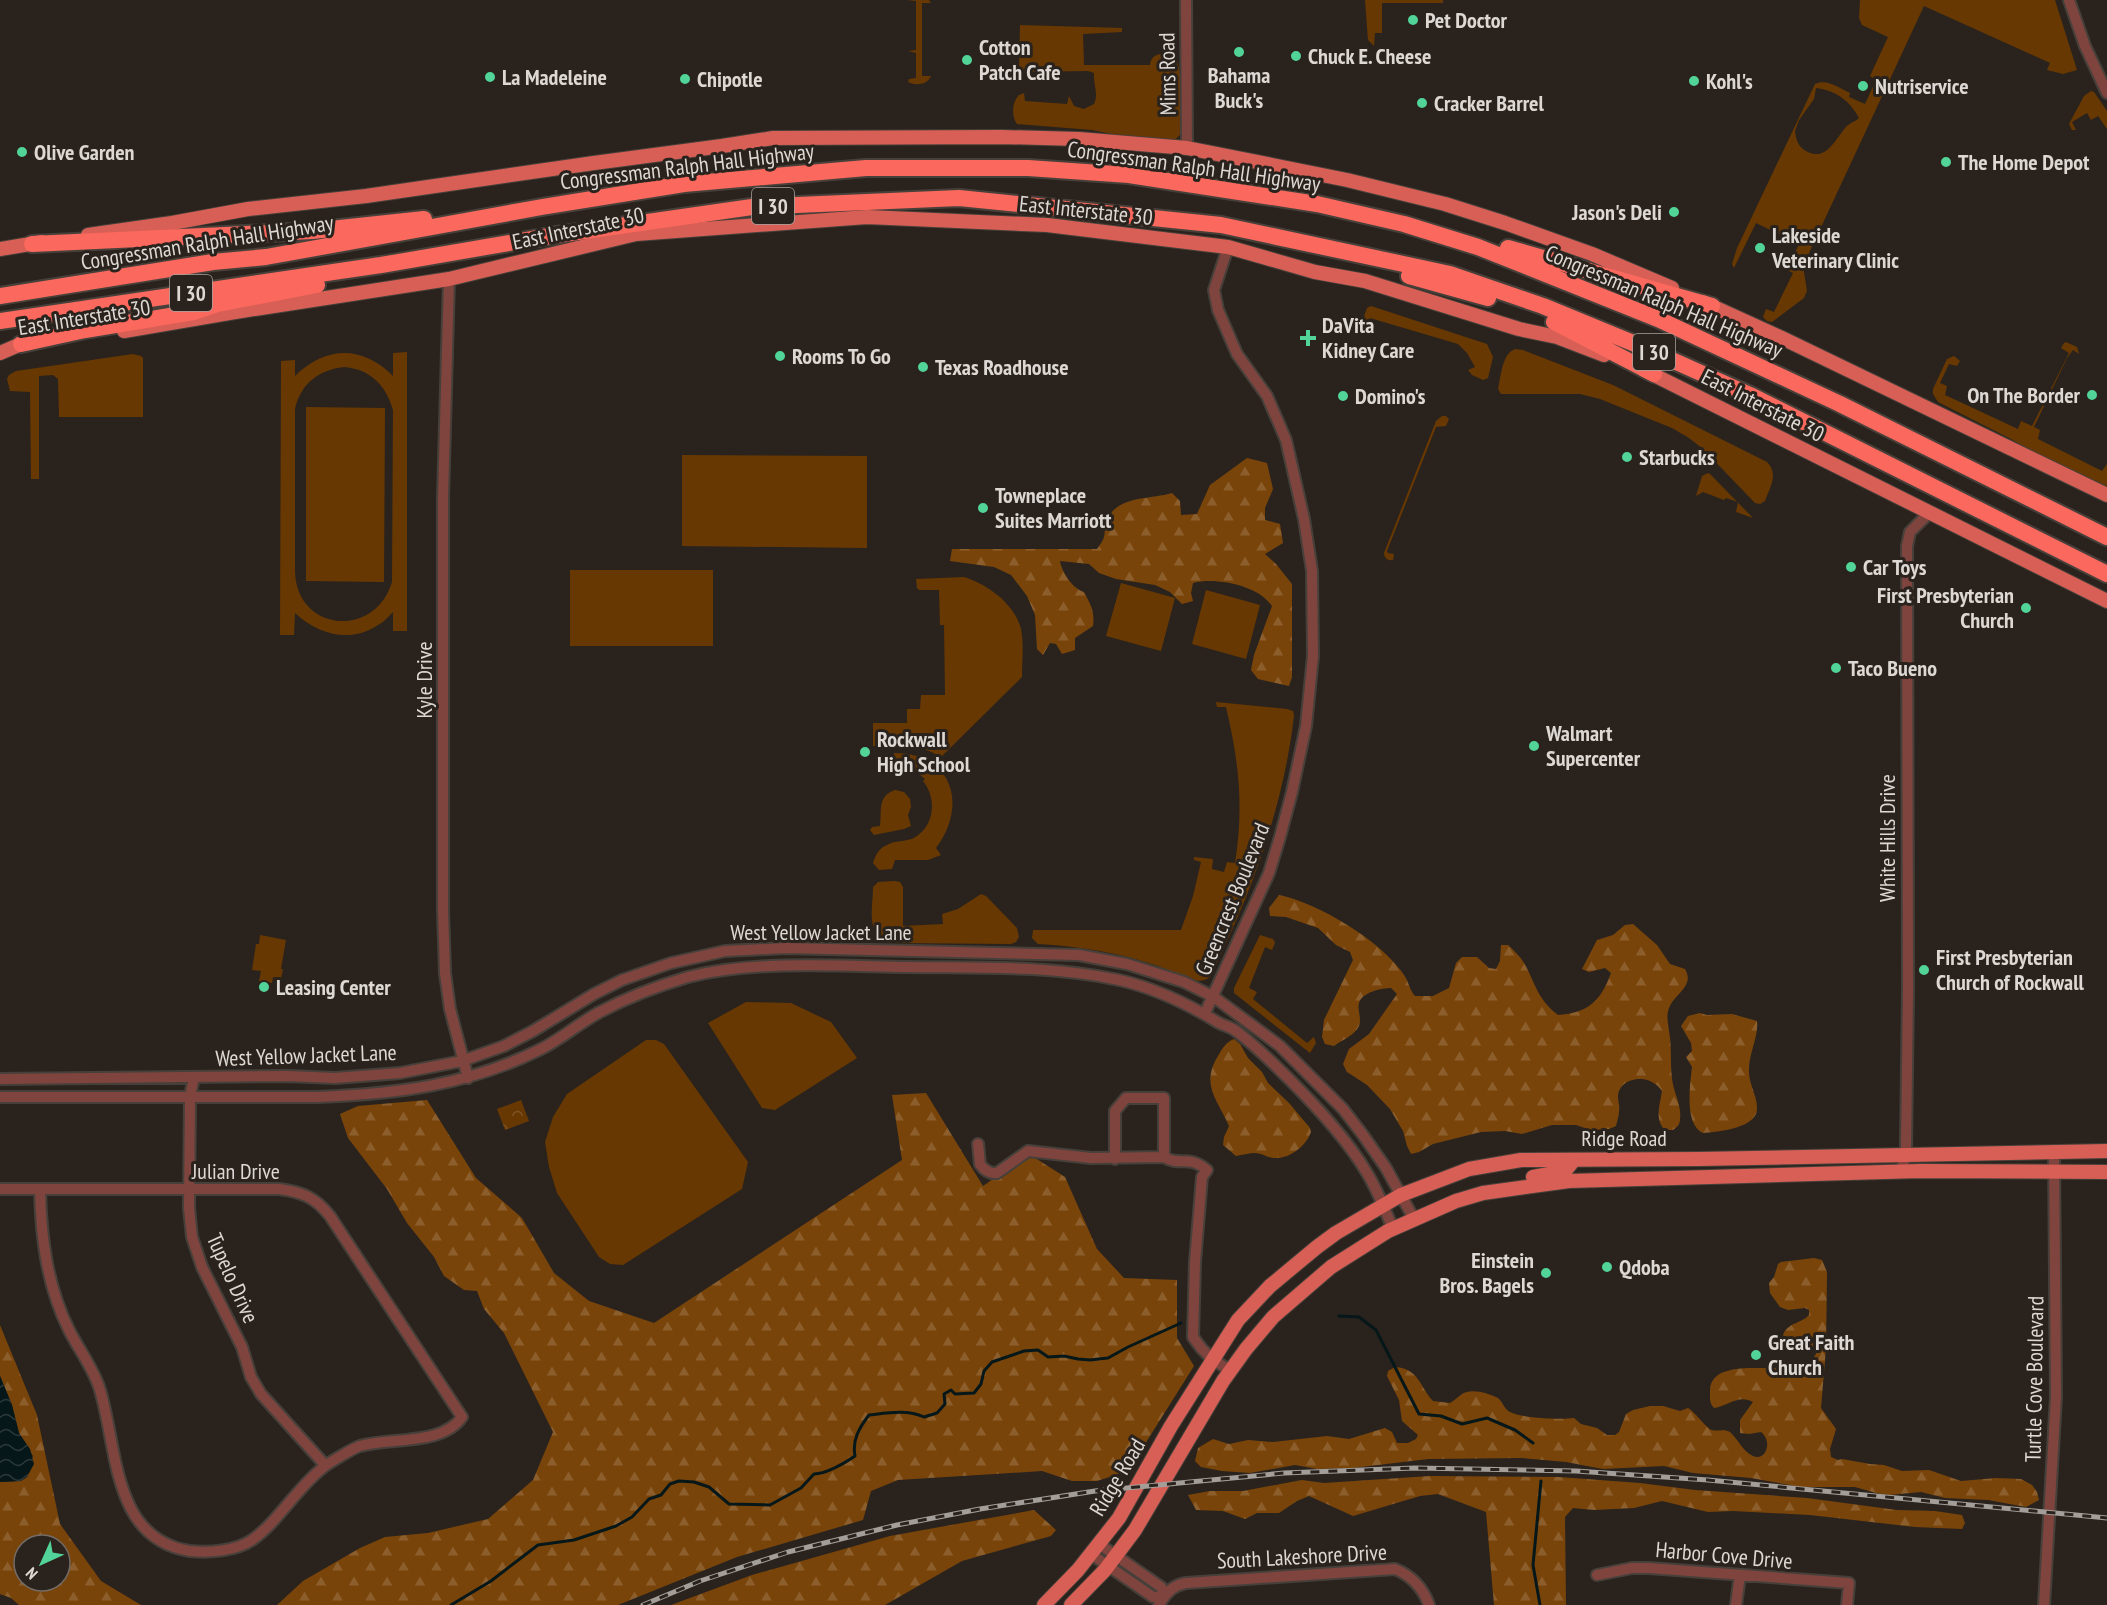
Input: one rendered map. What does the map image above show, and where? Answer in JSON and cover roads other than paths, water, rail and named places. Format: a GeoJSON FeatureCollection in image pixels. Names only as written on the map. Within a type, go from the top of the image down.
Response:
{"type":"FeatureCollection","features":[{"type":"Feature","properties":{"kind":"highway","name":"Congressman Ralph Hall Highway"},"geometry":{"type":"LineString","coordinates":[[0,297],[213,262],[266,257],[684,184],[866,168],[1028,168],[1129,175],[1317,204],[1404,224],[1478,247],[1658,319],[1840,404],[2107,537]]}},
{"type":"Feature","properties":{"kind":"highway","name":"Congressman Ralph Hall Highway"},"geometry":{"type":"LineString","coordinates":[[0,321],[752,207],[959,198],[1221,225],[1450,274],[1543,306],[1750,395],[2107,574]]}},
{"type":"Feature","properties":{"kind":"highway"},"geometry":{"type":"LineString","coordinates":[[1317,204],[1416,222],[1712,306]]}},
{"type":"Feature","properties":{"kind":"highway"},"geometry":{"type":"LineString","coordinates":[[32,244],[312,231],[542,207]]}},
{"type":"Feature","properties":{"kind":"highway"},"geometry":{"type":"LineString","coordinates":[[1169,219],[1213,232],[1309,249],[1514,305],[1568,327],[1654,374]]}},
{"type":"Feature","properties":{"kind":"highway"},"geometry":{"type":"LineString","coordinates":[[21,344],[85,330],[194,312],[218,304],[333,282],[381,265]]}},
{"type":"Feature","properties":{"kind":"main road"},"geometry":{"type":"LineString","coordinates":[[0,249],[248,209],[377,195],[773,138],[1002,137],[1079,139],[1187,148],[1347,180],[1444,204],[1592,254],[1782,338],[2107,495]]}},
{"type":"Feature","properties":{"kind":"main road","name":"East Interstate 30"},"geometry":{"type":"LineString","coordinates":[[0,353],[21,344],[153,328],[235,312],[449,279],[636,234],[867,217],[1047,225],[1228,247],[1315,272],[1365,281],[1519,329],[1557,337],[1654,374],[2107,601]]}},
{"type":"Feature","properties":{"kind":"main road","name":"Ridge Road"},"geometry":{"type":"LineString","coordinates":[[1044,1605],[1078,1570],[1119,1518],[1171,1426],[1238,1320],[1270,1286],[1317,1247],[1401,1195],[1469,1169],[1521,1160],[2107,1151]]}},
{"type":"Feature","properties":{"kind":"main road"},"geometry":{"type":"LineString","coordinates":[[1483,1193],[1509,1181],[1562,1173],[1574,1160]]}},
{"type":"Feature","properties":{"kind":"main road","name":"Ridge Road"},"geometry":{"type":"LineString","coordinates":[[1071,1605],[1112,1561],[1135,1530],[1230,1370],[1273,1317],[1310,1283],[1393,1228],[1456,1201],[1483,1193],[1569,1181],[1902,1172],[2107,1172]]}},
{"type":"Feature","properties":{"kind":"street","name":"Mims Road"},"geometry":{"type":"LineString","coordinates":[[1186,0],[1187,148]]}},
{"type":"Feature","properties":{"kind":"street"},"geometry":{"type":"LineString","coordinates":[[2069,0],[2085,46],[2107,93]]}},
{"type":"Feature","properties":{"kind":"street","name":"Greencrest Boulevard"},"geometry":{"type":"LineString","coordinates":[[1205,1013],[1269,873],[1280,837],[1306,726],[1313,656],[1312,571],[1304,519],[1286,440],[1267,396],[1237,354],[1218,310],[1214,290],[1228,247]]}},
{"type":"Feature","properties":{"kind":"street","name":"Kyle Drive"},"geometry":{"type":"LineString","coordinates":[[449,279],[443,498],[443,910],[445,974],[450,1009],[468,1078]]}},
{"type":"Feature","properties":{"kind":"street","name":"White Hills Drive"},"geometry":{"type":"LineString","coordinates":[[1902,1172],[1905,1155],[1908,991],[1907,546],[1910,531],[1930,512]]}},
{"type":"Feature","properties":{"kind":"street","name":"West Yellow Jacket Lane"},"geometry":{"type":"LineString","coordinates":[[0,1079],[336,1078],[400,1073],[462,1061],[504,1046],[594,994],[622,981],[671,963],[725,951],[786,948],[1068,954],[1140,967],[1184,982],[1214,997],[1280,1046],[1343,1109],[1386,1168],[1414,1220]]}},
{"type":"Feature","properties":{"kind":"street","name":"West Yellow Jacket Lane"},"geometry":{"type":"LineString","coordinates":[[0,1097],[364,1095],[410,1090],[488,1072],[545,1047],[597,1013],[638,994],[686,978],[730,969],[866,966],[1026,969],[1084,974],[1121,980],[1149,989],[1205,1013],[1234,1029],[1311,1100],[1367,1173],[1393,1228]]}},
{"type":"Feature","properties":{"kind":"street","name":"Tupelo Drive"},"geometry":{"type":"LineString","coordinates":[[194,1077],[190,1096],[189,1190],[192,1237],[202,1267],[242,1347],[251,1377],[261,1394],[325,1466]]}},
{"type":"Feature","properties":{"kind":"street"},"geometry":{"type":"LineString","coordinates":[[1115,1159],[1115,1111],[1126,1098],[1164,1098],[1164,1156]]}},
{"type":"Feature","properties":{"kind":"street"},"geometry":{"type":"LineString","coordinates":[[978,1144],[980,1164],[987,1172],[992,1173],[997,1173],[1028,1151],[1115,1159],[1164,1156],[1170,1161],[1197,1161],[1207,1170],[1202,1177],[1193,1337],[1213,1360],[1230,1370]]}},
{"type":"Feature","properties":{"kind":"street","name":"Turtle Cove Boulevard"},"geometry":{"type":"LineString","coordinates":[[2044,1605],[2056,1396],[2054,1152]]}},
{"type":"Feature","properties":{"kind":"street"},"geometry":{"type":"LineString","coordinates":[[1684,1159],[1684,1177]]}},
{"type":"Feature","properties":{"kind":"street","name":"Julian Drive"},"geometry":{"type":"LineString","coordinates":[[0,1189],[279,1189],[299,1192],[322,1206],[462,1417],[449,1429],[424,1437],[360,1446],[325,1466]]}},
{"type":"Feature","properties":{"kind":"street"},"geometry":{"type":"LineString","coordinates":[[40,1190],[40,1225],[46,1267],[68,1330],[100,1388],[120,1480],[129,1506],[146,1532],[176,1548],[204,1553],[250,1542],[325,1466]]}},
{"type":"Feature","properties":{"kind":"street"},"geometry":{"type":"LineString","coordinates":[[1095,1549],[1153,1597],[1161,1601]]}},
{"type":"Feature","properties":{"kind":"street","name":"Harbor Cove Drive"},"geometry":{"type":"LineString","coordinates":[[1597,1575],[1632,1568],[1649,1568],[1849,1584],[1846,1605]]}},
{"type":"Feature","properties":{"kind":"street","name":"South Lakeshore Drive"},"geometry":{"type":"LineString","coordinates":[[1161,1601],[1178,1584],[1395,1569],[1406,1573],[1422,1588],[1429,1605]]}},
{"type":"Feature","properties":{"kind":"street"},"geometry":{"type":"LineString","coordinates":[[1736,1605],[1740,1575]]}},
{"type":"Feature","properties":{"kind":"water"},"geometry":{"type":"Polygon","coordinates":[[[0,1376],[12,1405],[19,1433],[30,1449],[34,1464],[27,1477],[21,1481],[0,1482],[0,1376]]]}},
{"type":"Feature","properties":{"kind":"waterway"},"geometry":{"type":"LineString","coordinates":[[1339,1316],[1359,1317],[1376,1330],[1419,1414],[1441,1416],[1462,1424],[1487,1418],[1515,1430],[1533,1443]]}},
{"type":"Feature","properties":{"kind":"waterway"},"geometry":{"type":"LineString","coordinates":[[451,1605],[491,1581],[538,1545],[574,1540],[616,1526],[632,1517],[649,1499],[661,1495],[670,1484],[679,1481],[694,1482],[709,1487],[729,1504],[770,1505],[801,1488],[814,1474],[830,1470],[855,1456],[857,1434],[869,1415],[904,1412],[924,1417],[937,1413],[945,1404],[944,1394],[951,1390],[955,1394],[974,1393],[981,1384],[984,1371],[992,1362],[1024,1351],[1038,1350],[1048,1357],[1064,1356],[1090,1360],[1108,1358],[1181,1323]]}},
{"type":"Feature","properties":{"kind":"waterway"},"geometry":{"type":"LineString","coordinates":[[1540,1605],[1533,1565],[1541,1481]]}},
{"type":"Feature","properties":{"kind":"railway"},"geometry":{"type":"LineString","coordinates":[[643,1605],[700,1581],[788,1552],[897,1525],[1095,1491],[1284,1473],[1415,1468],[1576,1471],[1708,1480],[2107,1518]]}},
{"type":"Feature","properties":{"kind":"place","name":"Pet Doctor"},"geometry":{"type":"Point","coordinates":[1413,20]}},
{"type":"Feature","properties":{"kind":"place","name":"Bahama Buck's"},"geometry":{"type":"Point","coordinates":[1239,52]}},
{"type":"Feature","properties":{"kind":"place","name":"Chuck E. Cheese"},"geometry":{"type":"Point","coordinates":[1296,56]}},
{"type":"Feature","properties":{"kind":"place","name":"Cotton Patch Cafe"},"geometry":{"type":"Point","coordinates":[967,60]}},
{"type":"Feature","properties":{"kind":"place","name":"La Madeleine"},"geometry":{"type":"Point","coordinates":[490,77]}},
{"type":"Feature","properties":{"kind":"place","name":"Chipotle"},"geometry":{"type":"Point","coordinates":[685,79]}},
{"type":"Feature","properties":{"kind":"place","name":"Kohl's"},"geometry":{"type":"Point","coordinates":[1694,81]}},
{"type":"Feature","properties":{"kind":"place","name":"Nutriservice"},"geometry":{"type":"Point","coordinates":[1863,86]}},
{"type":"Feature","properties":{"kind":"place","name":"Cracker Barrel"},"geometry":{"type":"Point","coordinates":[1422,103]}},
{"type":"Feature","properties":{"kind":"place","name":"Olive Garden"},"geometry":{"type":"Point","coordinates":[22,152]}},
{"type":"Feature","properties":{"kind":"place","name":"The Home Depot"},"geometry":{"type":"Point","coordinates":[1946,162]}},
{"type":"Feature","properties":{"kind":"place","name":"Jason's Deli"},"geometry":{"type":"Point","coordinates":[1674,212]}},
{"type":"Feature","properties":{"kind":"place","name":"Lakeside Veterinary Clinic"},"geometry":{"type":"Point","coordinates":[1760,248]}},
{"type":"Feature","properties":{"kind":"place","name":"DaVita Kidney Care"},"geometry":{"type":"Point","coordinates":[1308,338]}},
{"type":"Feature","properties":{"kind":"place","name":"Rooms To Go"},"geometry":{"type":"Point","coordinates":[780,356]}},
{"type":"Feature","properties":{"kind":"place","name":"Texas Roadhouse"},"geometry":{"type":"Point","coordinates":[923,367]}},
{"type":"Feature","properties":{"kind":"place","name":"On The Border"},"geometry":{"type":"Point","coordinates":[2092,395]}},
{"type":"Feature","properties":{"kind":"place","name":"Domino's"},"geometry":{"type":"Point","coordinates":[1343,396]}},
{"type":"Feature","properties":{"kind":"place","name":"Starbucks"},"geometry":{"type":"Point","coordinates":[1627,457]}},
{"type":"Feature","properties":{"kind":"place","name":"Towneplace Suites Marriott"},"geometry":{"type":"Point","coordinates":[983,508]}},
{"type":"Feature","properties":{"kind":"place","name":"Car Toys"},"geometry":{"type":"Point","coordinates":[1851,567]}},
{"type":"Feature","properties":{"kind":"place","name":"First Presbyterian Church"},"geometry":{"type":"Point","coordinates":[2026,608]}},
{"type":"Feature","properties":{"kind":"place","name":"Taco Bueno"},"geometry":{"type":"Point","coordinates":[1836,668]}},
{"type":"Feature","properties":{"kind":"place","name":"Walmart Supercenter"},"geometry":{"type":"Point","coordinates":[1534,746]}},
{"type":"Feature","properties":{"kind":"place","name":"Rockwall High School"},"geometry":{"type":"Point","coordinates":[865,752]}},
{"type":"Feature","properties":{"kind":"place","name":"First Presbyterian Church of Rockwall"},"geometry":{"type":"Point","coordinates":[1924,970]}},
{"type":"Feature","properties":{"kind":"place","name":"Leasing Center"},"geometry":{"type":"Point","coordinates":[264,987]}},
{"type":"Feature","properties":{"kind":"place","name":"Qdoba"},"geometry":{"type":"Point","coordinates":[1607,1267]}},
{"type":"Feature","properties":{"kind":"place","name":"Einstein Bros. Bagels"},"geometry":{"type":"Point","coordinates":[1546,1273]}},
{"type":"Feature","properties":{"kind":"place","name":"Great Faith Church"},"geometry":{"type":"Point","coordinates":[1756,1355]}}]}
